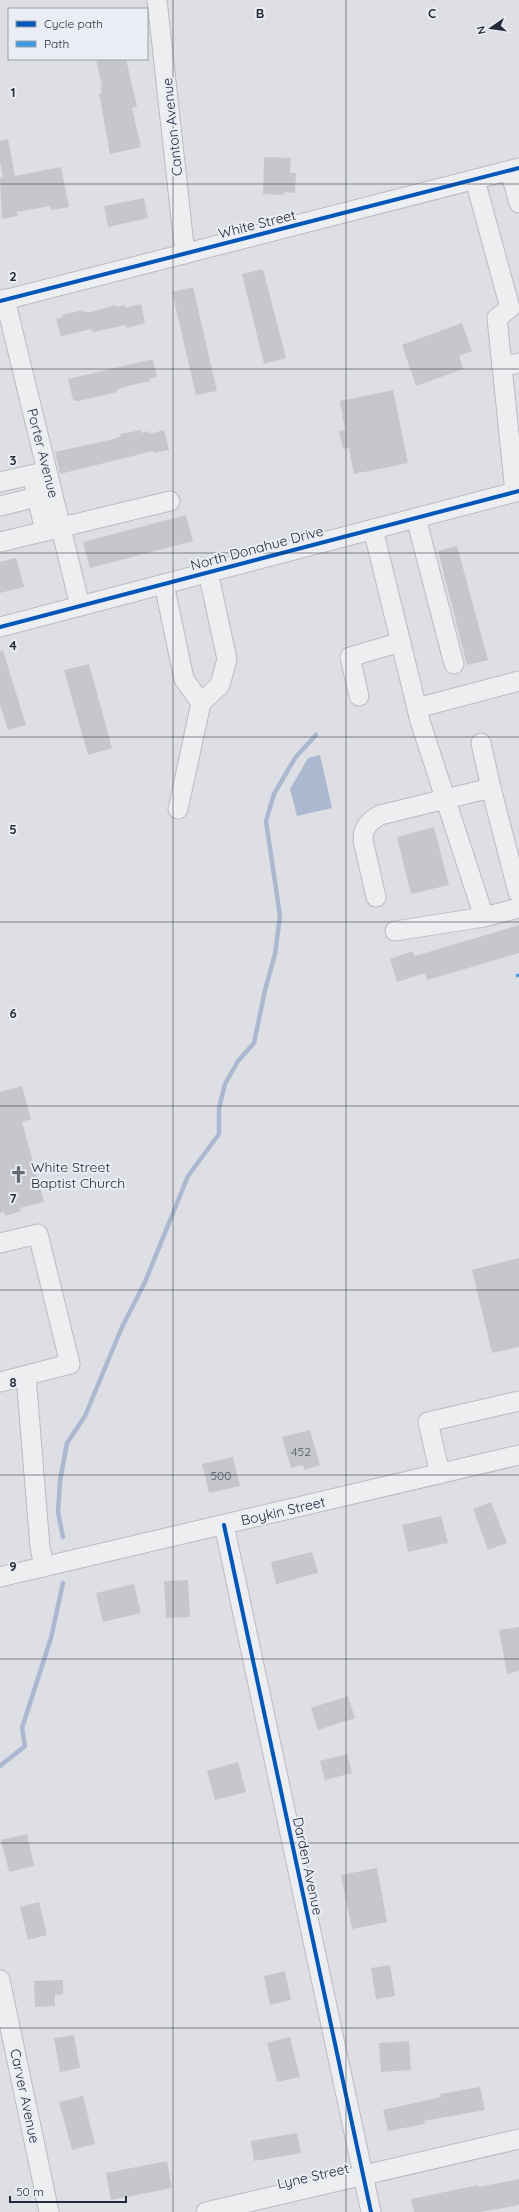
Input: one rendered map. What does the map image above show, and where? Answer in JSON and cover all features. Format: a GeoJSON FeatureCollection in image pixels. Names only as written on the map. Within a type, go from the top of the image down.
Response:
{"type":"FeatureCollection","features":[{"type":"Feature","properties":{"kind":"street","name":"Canton Avenue"},"geometry":{"type":"LineString","coordinates":[[158,0],[186,254]]}},
{"type":"Feature","properties":{"kind":"street","name":"White Street"},"geometry":{"type":"LineString","coordinates":[[2,300],[514,170]]}},
{"type":"Feature","properties":{"kind":"street"},"geometry":{"type":"LineString","coordinates":[[514,170],[519,203]]}},
{"type":"Feature","properties":{"kind":"street"},"geometry":{"type":"LineString","coordinates":[[475,180],[510,308],[497,318],[510,365],[517,492]]}},
{"type":"Feature","properties":{"kind":"street","name":"Porter Avenue"},"geometry":{"type":"LineString","coordinates":[[2,300],[53,529],[80,606]]}},
{"type":"Feature","properties":{"kind":"street"},"geometry":{"type":"LineString","coordinates":[[0,482],[40,473]]}},
{"type":"Feature","properties":{"kind":"street","name":"North Donahue Drive"},"geometry":{"type":"LineString","coordinates":[[0,627],[517,492]]}},
{"type":"Feature","properties":{"kind":"street"},"geometry":{"type":"LineString","coordinates":[[0,506],[45,496]]}},
{"type":"Feature","properties":{"kind":"street"},"geometry":{"type":"LineString","coordinates":[[0,542],[170,501]]}},
{"type":"Feature","properties":{"kind":"street"},"geometry":{"type":"LineString","coordinates":[[416,518],[454,664]]}},
{"type":"Feature","properties":{"kind":"street"},"geometry":{"type":"LineString","coordinates":[[373,529],[416,708],[484,917]]}},
{"type":"Feature","properties":{"kind":"street"},"geometry":{"type":"LineString","coordinates":[[178,809],[201,703],[220,685],[227,658],[208,572]]}},
{"type":"Feature","properties":{"kind":"street"},"geometry":{"type":"LineString","coordinates":[[164,584],[184,679],[201,703]]}},
{"type":"Feature","properties":{"kind":"street"},"geometry":{"type":"LineString","coordinates":[[359,696],[350,657],[401,642]]}},
{"type":"Feature","properties":{"kind":"street"},"geometry":{"type":"LineString","coordinates":[[416,708],[519,681]]}},
{"type":"Feature","properties":{"kind":"street"},"geometry":{"type":"LineString","coordinates":[[395,931],[484,917],[518,900],[481,743]]}},
{"type":"Feature","properties":{"kind":"street"},"geometry":{"type":"LineString","coordinates":[[376,897],[363,840],[363,831],[369,822],[380,815],[491,788]]}},
{"type":"Feature","properties":{"kind":"street"},"geometry":{"type":"LineString","coordinates":[[0,1244],[38,1234],[70,1364],[0,1382]]}},
{"type":"Feature","properties":{"kind":"street"},"geometry":{"type":"LineString","coordinates":[[26,1376],[40,1547],[44,1567]]}},
{"type":"Feature","properties":{"kind":"street"},"geometry":{"type":"LineString","coordinates":[[440,1474],[428,1422],[519,1401]]}},
{"type":"Feature","properties":{"kind":"street","name":"Boykin Street"},"geometry":{"type":"LineString","coordinates":[[0,1577],[519,1455]]}},
{"type":"Feature","properties":{"kind":"street","name":"Darden Avenue"},"geometry":{"type":"LineString","coordinates":[[224,1525],[362,2176],[371,2212]]}},
{"type":"Feature","properties":{"kind":"street","name":"Carver Avenue"},"geometry":{"type":"LineString","coordinates":[[0,1980],[49,2212]]}},
{"type":"Feature","properties":{"kind":"street","name":"Lyne Street"},"geometry":{"type":"LineString","coordinates":[[206,2212],[519,2139]]}},
{"type":"Feature","properties":{"kind":"water"},"geometry":{"type":"Polygon","coordinates":[[[320,755],[332,808],[297,816],[290,789],[308,758],[320,755]]]}},
{"type":"Feature","properties":{"kind":"building"},"geometry":{"type":"Polygon","coordinates":[[[96,60],[126,60],[137,107],[132,108],[141,147],[110,154],[99,93],[102,93],[100,87],[102,87],[96,60]]]}},
{"type":"Feature","properties":{"kind":"building"},"geometry":{"type":"Polygon","coordinates":[[[8,139],[15,176],[61,167],[69,207],[51,210],[50,206],[17,212],[18,216],[2,219],[0,178],[3,177],[0,161],[0,141],[8,139]]]}},
{"type":"Feature","properties":{"kind":"building"},"geometry":{"type":"Polygon","coordinates":[[[264,157],[291,158],[290,173],[296,173],[295,193],[285,192],[284,195],[263,194],[264,157]]]}},
{"type":"Feature","properties":{"kind":"building"},"geometry":{"type":"Polygon","coordinates":[[[144,198],[148,218],[108,227],[104,206],[144,198]]]}},
{"type":"Feature","properties":{"kind":"building"},"geometry":{"type":"Polygon","coordinates":[[[263,269],[286,358],[264,364],[242,274],[263,269]]]}},
{"type":"Feature","properties":{"kind":"building"},"geometry":{"type":"Polygon","coordinates":[[[193,287],[217,391],[196,395],[172,292],[193,287]]]}},
{"type":"Feature","properties":{"kind":"building"},"geometry":{"type":"Polygon","coordinates":[[[141,304],[145,323],[127,328],[126,325],[93,332],[92,329],[61,336],[56,319],[63,317],[62,315],[83,310],[83,312],[91,312],[116,305],[117,307],[125,305],[125,308],[141,304]]]}},
{"type":"Feature","properties":{"kind":"building"},"geometry":{"type":"Polygon","coordinates":[[[462,323],[472,351],[459,356],[463,369],[416,386],[402,345],[462,323]]]}},
{"type":"Feature","properties":{"kind":"building"},"geometry":{"type":"Polygon","coordinates":[[[153,359],[157,377],[149,379],[150,381],[124,387],[117,390],[117,392],[79,401],[73,400],[68,379],[153,359]]]}},
{"type":"Feature","properties":{"kind":"building"},"geometry":{"type":"Polygon","coordinates":[[[393,390],[408,463],[354,474],[349,448],[343,449],[339,431],[345,430],[340,401],[393,390]]]}},
{"type":"Feature","properties":{"kind":"building"},"geometry":{"type":"Polygon","coordinates":[[[141,430],[141,433],[149,431],[149,434],[164,430],[169,450],[154,453],[153,451],[60,474],[55,452],[114,439],[121,436],[121,434],[141,430]]]}},
{"type":"Feature","properties":{"kind":"building"},"geometry":{"type":"Polygon","coordinates":[[[186,515],[193,541],[90,568],[83,542],[186,515]]]}},
{"type":"Feature","properties":{"kind":"building"},"geometry":{"type":"Polygon","coordinates":[[[457,546],[488,660],[467,665],[438,551],[457,546]]]}},
{"type":"Feature","properties":{"kind":"building"},"geometry":{"type":"Polygon","coordinates":[[[16,558],[24,587],[0,593],[0,562],[16,558]]]}},
{"type":"Feature","properties":{"kind":"building"},"geometry":{"type":"Polygon","coordinates":[[[0,651],[3,651],[26,725],[8,730],[0,705],[0,651]]]}},
{"type":"Feature","properties":{"kind":"building"},"geometry":{"type":"Polygon","coordinates":[[[89,664],[112,748],[88,755],[64,670],[89,664]]]}},
{"type":"Feature","properties":{"kind":"building"},"geometry":{"type":"Polygon","coordinates":[[[434,827],[449,885],[411,894],[397,837],[434,827]]]}},
{"type":"Feature","properties":{"kind":"building"},"geometry":{"type":"Polygon","coordinates":[[[519,925],[519,953],[427,980],[425,973],[397,982],[390,959],[413,951],[415,956],[519,925]]]}},
{"type":"Feature","properties":{"kind":"building","name":"White Street Baptist Church"},"geometry":{"type":"Polygon","coordinates":[[[22,1086],[31,1119],[22,1122],[44,1202],[20,1208],[21,1211],[5,1216],[4,1212],[0,1213],[0,1092],[22,1086]]]}},
{"type":"Feature","properties":{"kind":"building"},"geometry":{"type":"Polygon","coordinates":[[[519,1258],[519,1347],[492,1353],[472,1270],[519,1258]]]}},
{"type":"Feature","properties":{"kind":"building"},"geometry":{"type":"Polygon","coordinates":[[[310,1430],[320,1465],[304,1470],[303,1465],[291,1468],[282,1437],[310,1430]]]}},
{"type":"Feature","properties":{"kind":"building"},"geometry":{"type":"Polygon","coordinates":[[[233,1457],[240,1486],[209,1493],[202,1464],[233,1457]]]}},
{"type":"Feature","properties":{"kind":"building"},"geometry":{"type":"Polygon","coordinates":[[[491,1502],[507,1543],[488,1550],[473,1509],[491,1502]]]}},
{"type":"Feature","properties":{"kind":"building"},"geometry":{"type":"Polygon","coordinates":[[[441,1516],[448,1543],[408,1552],[402,1525],[441,1516]]]}},
{"type":"Feature","properties":{"kind":"building"},"geometry":{"type":"Polygon","coordinates":[[[312,1552],[318,1573],[276,1584],[271,1562],[312,1552]]]}},
{"type":"Feature","properties":{"kind":"building"},"geometry":{"type":"Polygon","coordinates":[[[188,1580],[190,1617],[166,1618],[164,1581],[188,1580]]]}},
{"type":"Feature","properties":{"kind":"building"},"geometry":{"type":"Polygon","coordinates":[[[134,1584],[141,1613],[103,1622],[96,1593],[134,1584]]]}},
{"type":"Feature","properties":{"kind":"building"},"geometry":{"type":"Polygon","coordinates":[[[519,1627],[519,1671],[507,1674],[499,1630],[519,1627]]]}},
{"type":"Feature","properties":{"kind":"building"},"geometry":{"type":"Polygon","coordinates":[[[348,1696],[355,1718],[318,1730],[311,1708],[348,1696]]]}},
{"type":"Feature","properties":{"kind":"building"},"geometry":{"type":"Polygon","coordinates":[[[347,1754],[352,1773],[325,1780],[320,1761],[347,1754]]]}},
{"type":"Feature","properties":{"kind":"building"},"geometry":{"type":"Polygon","coordinates":[[[238,1762],[246,1792],[215,1800],[207,1771],[238,1762]]]}},
{"type":"Feature","properties":{"kind":"building"},"geometry":{"type":"Polygon","coordinates":[[[27,1834],[34,1866],[9,1872],[1,1840],[27,1834]]]}},
{"type":"Feature","properties":{"kind":"building"},"geometry":{"type":"Polygon","coordinates":[[[377,1868],[387,1922],[352,1929],[341,1875],[377,1868]]]}},
{"type":"Feature","properties":{"kind":"building"},"geometry":{"type":"Polygon","coordinates":[[[39,1902],[47,1935],[28,1940],[20,1907],[39,1902]]]}},
{"type":"Feature","properties":{"kind":"building"},"geometry":{"type":"Polygon","coordinates":[[[390,1965],[395,1996],[376,1999],[371,1968],[390,1965]]]}},
{"type":"Feature","properties":{"kind":"building"},"geometry":{"type":"Polygon","coordinates":[[[285,1971],[291,2000],[270,2005],[264,1976],[285,1971]]]}},
{"type":"Feature","properties":{"kind":"building"},"geometry":{"type":"Polygon","coordinates":[[[63,1980],[63,1994],[55,1995],[55,2006],[35,2007],[34,1981],[63,1980]]]}},
{"type":"Feature","properties":{"kind":"building"},"geometry":{"type":"Polygon","coordinates":[[[74,2035],[80,2068],[60,2072],[54,2038],[74,2035]]]}},
{"type":"Feature","properties":{"kind":"building"},"geometry":{"type":"Polygon","coordinates":[[[290,2037],[300,2077],[277,2082],[267,2043],[290,2037]]]}},
{"type":"Feature","properties":{"kind":"building"},"geometry":{"type":"Polygon","coordinates":[[[409,2041],[411,2070],[381,2072],[379,2043],[409,2041]]]}},
{"type":"Feature","properties":{"kind":"building"},"geometry":{"type":"Polygon","coordinates":[[[480,2087],[485,2110],[424,2121],[425,2124],[388,2131],[383,2110],[441,2097],[440,2094],[480,2087]]]}},
{"type":"Feature","properties":{"kind":"building"},"geometry":{"type":"Polygon","coordinates":[[[83,2096],[95,2144],[72,2150],[59,2102],[83,2096]]]}},
{"type":"Feature","properties":{"kind":"building"},"geometry":{"type":"Polygon","coordinates":[[[297,2133],[301,2153],[254,2161],[251,2141],[297,2133]]]}},
{"type":"Feature","properties":{"kind":"building"},"geometry":{"type":"Polygon","coordinates":[[[167,2161],[172,2188],[111,2200],[106,2173],[167,2161]]]}},
{"type":"Feature","properties":{"kind":"building"},"geometry":{"type":"Polygon","coordinates":[[[519,2179],[519,2205],[481,2212],[414,2212],[411,2199],[478,2185],[479,2187],[519,2179]]]}},
{"type":"Feature","properties":{"kind":"waterway"},"geometry":{"type":"LineString","coordinates":[[63,1537],[58,1512],[60,1481],[67,1443],[85,1416],[122,1327],[145,1282],[188,1176],[219,1134],[219,1108],[225,1084],[238,1061],[254,1043],[265,990],[275,954],[280,916],[266,821],[274,794],[295,758],[316,735]]}},
{"type":"Feature","properties":{"kind":"waterway"},"geometry":{"type":"LineString","coordinates":[[0,1766],[25,1746],[22,1728],[51,1638],[63,1583]]}},
{"type":"Feature","properties":{"kind":"cycle path"},"geometry":{"type":"LineString","coordinates":[[0,301],[519,168]]}},
{"type":"Feature","properties":{"kind":"cycle path"},"geometry":{"type":"LineString","coordinates":[[0,627],[519,491]]}},
{"type":"Feature","properties":{"kind":"cycle path"},"geometry":{"type":"LineString","coordinates":[[224,1525],[371,2212]]}},
{"type":"Feature","properties":{"kind":"place","name":"White Street Baptist Church"},"geometry":{"type":"Point","coordinates":[18,1175]}}]}
